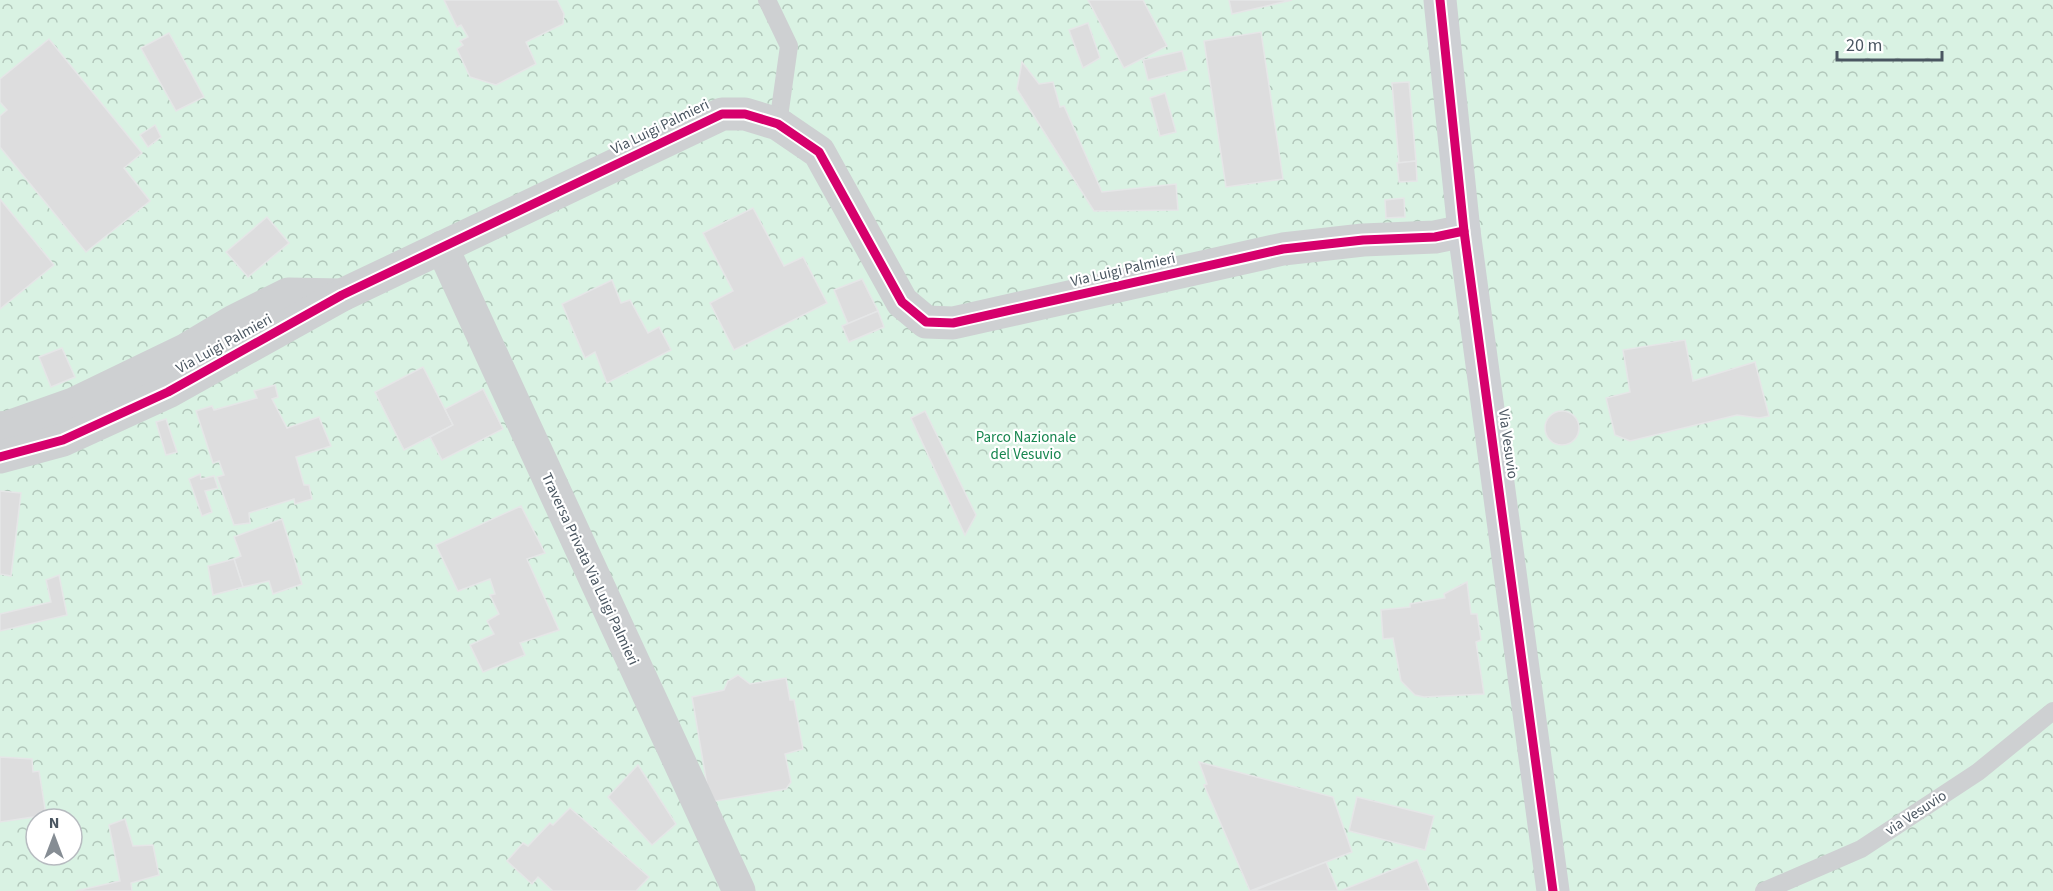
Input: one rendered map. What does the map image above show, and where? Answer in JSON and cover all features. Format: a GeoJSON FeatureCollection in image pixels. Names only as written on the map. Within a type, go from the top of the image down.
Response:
{"type":"FeatureCollection","features":[{"type":"Feature","properties":{"kind":"street","name":"Via Vesuvio"},"geometry":{"type":"LineString","coordinates":[[1440,0],[1464,231],[1553,891]]}},
{"type":"Feature","properties":{"kind":"street","name":"Via Luigi Palmieri"},"geometry":{"type":"LineString","coordinates":[[0,457],[63,440],[168,392],[342,295],[722,114],[745,114],[778,124],[819,152],[902,302],[926,322],[953,323],[1283,249],[1363,240],[1435,237],[1464,231]]}},
{"type":"Feature","properties":{"kind":"street","name":"Traversa Privata Via Luigi Palmieri"},"geometry":{"type":"LineString","coordinates":[[442,247],[739,891]]}},
{"type":"Feature","properties":{"kind":"street"},"geometry":{"type":"LineString","coordinates":[[0,428],[73,404],[187,349],[234,321],[288,294],[342,295]]}},
{"type":"Feature","properties":{"kind":"lane"},"geometry":{"type":"LineString","coordinates":[[767,0],[789,46],[778,124]]}},
{"type":"Feature","properties":{"kind":"lane","name":"via Vesuvio"},"geometry":{"type":"LineString","coordinates":[[1764,891],[1861,849],[1978,772],[2053,711]]}},
{"type":"Feature","properties":{"kind":"green space","name":"Parco Nazionale del Vesuvio"},"geometry":{"type":"Polygon","coordinates":[[[0,0],[2053,0],[2053,891],[0,891],[0,0]]]}},
{"type":"Feature","properties":{"kind":"building"},"geometry":{"type":"Polygon","coordinates":[[[444,0],[557,0],[564,14],[563,24],[526,42],[536,64],[496,85],[470,77],[457,49],[463,45],[460,41],[468,37],[461,25],[457,27],[444,0]]]}},
{"type":"Feature","properties":{"kind":"building"},"geometry":{"type":"Polygon","coordinates":[[[1088,0],[1143,0],[1167,46],[1124,68],[1088,0]]]}},
{"type":"Feature","properties":{"kind":"building"},"geometry":{"type":"Polygon","coordinates":[[[1229,0],[1292,0],[1232,14],[1229,0]]]}},
{"type":"Feature","properties":{"kind":"building"},"geometry":{"type":"Polygon","coordinates":[[[1088,23],[1100,58],[1083,68],[1069,30],[1088,23]]]}},
{"type":"Feature","properties":{"kind":"building"},"geometry":{"type":"Polygon","coordinates":[[[1261,32],[1283,179],[1226,187],[1204,41],[1261,32]]]}},
{"type":"Feature","properties":{"kind":"building"},"geometry":{"type":"Polygon","coordinates":[[[169,33],[204,97],[176,111],[141,48],[169,33]]]}},
{"type":"Feature","properties":{"kind":"building"},"geometry":{"type":"Polygon","coordinates":[[[49,39],[142,153],[124,168],[150,201],[86,252],[0,147],[0,116],[7,110],[0,102],[0,79],[49,39]]]}},
{"type":"Feature","properties":{"kind":"building"},"geometry":{"type":"Polygon","coordinates":[[[1182,51],[1187,70],[1148,80],[1143,60],[1182,51]]]}},
{"type":"Feature","properties":{"kind":"building"},"geometry":{"type":"Polygon","coordinates":[[[1022,62],[1039,84],[1053,82],[1060,107],[1064,106],[1102,192],[1176,184],[1178,210],[1094,211],[1017,89],[1022,62]]]}},
{"type":"Feature","properties":{"kind":"building"},"geometry":{"type":"Polygon","coordinates":[[[1409,82],[1416,161],[1399,163],[1392,83],[1409,82]]]}},
{"type":"Feature","properties":{"kind":"building"},"geometry":{"type":"Polygon","coordinates":[[[1165,93],[1176,132],[1160,136],[1150,98],[1165,93]]]}},
{"type":"Feature","properties":{"kind":"building"},"geometry":{"type":"Polygon","coordinates":[[[155,125],[161,137],[148,147],[140,135],[155,125]]]}},
{"type":"Feature","properties":{"kind":"building"},"geometry":{"type":"Polygon","coordinates":[[[1416,161],[1417,181],[1399,182],[1397,163],[1416,161]]]}},
{"type":"Feature","properties":{"kind":"building"},"geometry":{"type":"Polygon","coordinates":[[[1404,198],[1405,217],[1386,218],[1385,200],[1404,198]]]}},
{"type":"Feature","properties":{"kind":"building"},"geometry":{"type":"Polygon","coordinates":[[[0,199],[54,265],[0,309],[0,199]]]}},
{"type":"Feature","properties":{"kind":"building"},"geometry":{"type":"Polygon","coordinates":[[[753,208],[784,266],[803,257],[827,303],[734,350],[710,303],[733,291],[703,233],[753,208]]]}},
{"type":"Feature","properties":{"kind":"building"},"geometry":{"type":"Polygon","coordinates":[[[267,217],[289,243],[248,277],[226,252],[267,217]]]}},
{"type":"Feature","properties":{"kind":"building"},"geometry":{"type":"Polygon","coordinates":[[[862,279],[878,311],[848,324],[834,290],[862,279]]]}},
{"type":"Feature","properties":{"kind":"building"},"geometry":{"type":"Polygon","coordinates":[[[612,280],[621,303],[630,300],[648,333],[659,327],[671,350],[607,383],[595,352],[585,358],[562,304],[612,280]]]}},
{"type":"Feature","properties":{"kind":"building"},"geometry":{"type":"Polygon","coordinates":[[[878,311],[884,327],[849,342],[842,326],[878,311]]]}},
{"type":"Feature","properties":{"kind":"building"},"geometry":{"type":"Polygon","coordinates":[[[1685,340],[1693,381],[1755,362],[1769,416],[1759,418],[1737,415],[1630,441],[1615,435],[1606,398],[1630,392],[1623,350],[1685,340]]]}},
{"type":"Feature","properties":{"kind":"building"},"geometry":{"type":"Polygon","coordinates":[[[62,348],[75,377],[51,387],[39,357],[62,348]]]}},
{"type":"Feature","properties":{"kind":"building"},"geometry":{"type":"Polygon","coordinates":[[[423,367],[453,425],[404,450],[375,392],[423,367]]]}},
{"type":"Feature","properties":{"kind":"building"},"geometry":{"type":"Polygon","coordinates":[[[275,385],[278,397],[272,399],[287,428],[319,417],[331,446],[296,457],[304,485],[309,485],[312,499],[295,504],[294,499],[249,513],[250,523],[234,525],[217,477],[224,475],[219,461],[213,463],[196,411],[212,406],[214,410],[257,398],[254,391],[275,385]]]}},
{"type":"Feature","properties":{"kind":"building"},"geometry":{"type":"Polygon","coordinates":[[[483,389],[503,429],[442,460],[430,437],[453,425],[445,409],[483,389]]]}},
{"type":"Feature","properties":{"kind":"building"},"geometry":{"type":"Polygon","coordinates":[[[925,411],[976,515],[965,535],[911,418],[925,411]]]}},
{"type":"Feature","properties":{"kind":"building"},"geometry":{"type":"Polygon","coordinates":[[[1562,411],[1574,416],[1579,428],[1574,440],[1562,445],[1550,440],[1545,428],[1550,416],[1562,411]]]}},
{"type":"Feature","properties":{"kind":"building"},"geometry":{"type":"Polygon","coordinates":[[[166,419],[177,452],[166,455],[156,422],[166,419]]]}},
{"type":"Feature","properties":{"kind":"building"},"geometry":{"type":"Polygon","coordinates":[[[200,474],[201,479],[214,476],[218,488],[205,491],[212,512],[202,516],[189,479],[200,474]]]}},
{"type":"Feature","properties":{"kind":"building"},"geometry":{"type":"Polygon","coordinates":[[[0,491],[21,493],[11,576],[0,574],[0,491]]]}},
{"type":"Feature","properties":{"kind":"building"},"geometry":{"type":"Polygon","coordinates":[[[521,506],[545,553],[527,559],[559,630],[520,643],[525,655],[483,672],[470,645],[494,634],[487,621],[499,614],[490,595],[495,594],[490,579],[458,591],[436,545],[521,506]]]}},
{"type":"Feature","properties":{"kind":"building"},"geometry":{"type":"Polygon","coordinates":[[[282,519],[302,584],[273,594],[269,581],[243,587],[234,559],[241,556],[234,537],[282,519]]]}},
{"type":"Feature","properties":{"kind":"building"},"geometry":{"type":"Polygon","coordinates":[[[234,559],[243,587],[213,595],[208,566],[234,559]]]}},
{"type":"Feature","properties":{"kind":"building"},"geometry":{"type":"Polygon","coordinates":[[[59,575],[67,615],[0,631],[0,614],[51,602],[46,580],[59,575]]]}},
{"type":"Feature","properties":{"kind":"building"},"geometry":{"type":"Polygon","coordinates":[[[1467,582],[1471,614],[1477,614],[1481,640],[1476,642],[1484,694],[1424,697],[1415,695],[1401,681],[1393,638],[1383,639],[1381,610],[1410,607],[1410,604],[1445,598],[1444,594],[1467,582]]]}},
{"type":"Feature","properties":{"kind":"building"},"geometry":{"type":"Polygon","coordinates":[[[738,675],[750,684],[786,678],[790,700],[794,700],[803,749],[785,754],[791,782],[786,789],[710,802],[692,697],[724,690],[728,681],[738,675]]]}},
{"type":"Feature","properties":{"kind":"building"},"geometry":{"type":"Polygon","coordinates":[[[0,757],[32,759],[33,772],[39,771],[45,807],[24,807],[24,818],[0,822],[0,757]]]}},
{"type":"Feature","properties":{"kind":"building"},"geometry":{"type":"Polygon","coordinates":[[[1199,762],[1333,797],[1352,852],[1250,891],[1204,785],[1207,784],[1199,762]]]}},
{"type":"Feature","properties":{"kind":"building"},"geometry":{"type":"Polygon","coordinates":[[[638,765],[676,824],[652,845],[608,797],[638,765]]]}},
{"type":"Feature","properties":{"kind":"building"},"geometry":{"type":"Polygon","coordinates":[[[1357,797],[1434,816],[1425,850],[1349,831],[1357,797]]]}},
{"type":"Feature","properties":{"kind":"building"},"geometry":{"type":"Polygon","coordinates":[[[570,808],[649,877],[636,891],[553,891],[538,877],[532,884],[507,861],[523,843],[528,846],[550,823],[553,825],[570,808]]]}},
{"type":"Feature","properties":{"kind":"building"},"geometry":{"type":"Polygon","coordinates":[[[125,819],[133,846],[153,845],[159,875],[131,883],[132,891],[76,891],[120,881],[109,825],[125,819]]]}},
{"type":"Feature","properties":{"kind":"building"},"geometry":{"type":"Polygon","coordinates":[[[1417,860],[1430,891],[1340,891],[1417,860]]]}},
{"type":"Feature","properties":{"kind":"building"},"geometry":{"type":"Polygon","coordinates":[[[1326,862],[1338,891],[1253,891],[1326,862]]]}},
{"type":"Feature","properties":{"kind":"cycle path"},"geometry":{"type":"LineString","coordinates":[[1440,0],[1464,231],[1553,891]]}},
{"type":"Feature","properties":{"kind":"cycle path"},"geometry":{"type":"LineString","coordinates":[[0,457],[63,440],[168,392],[342,295],[722,114],[745,114],[778,124],[819,152],[902,302],[926,322],[953,323],[1283,249],[1363,240],[1435,237],[1464,231]]}}]}
